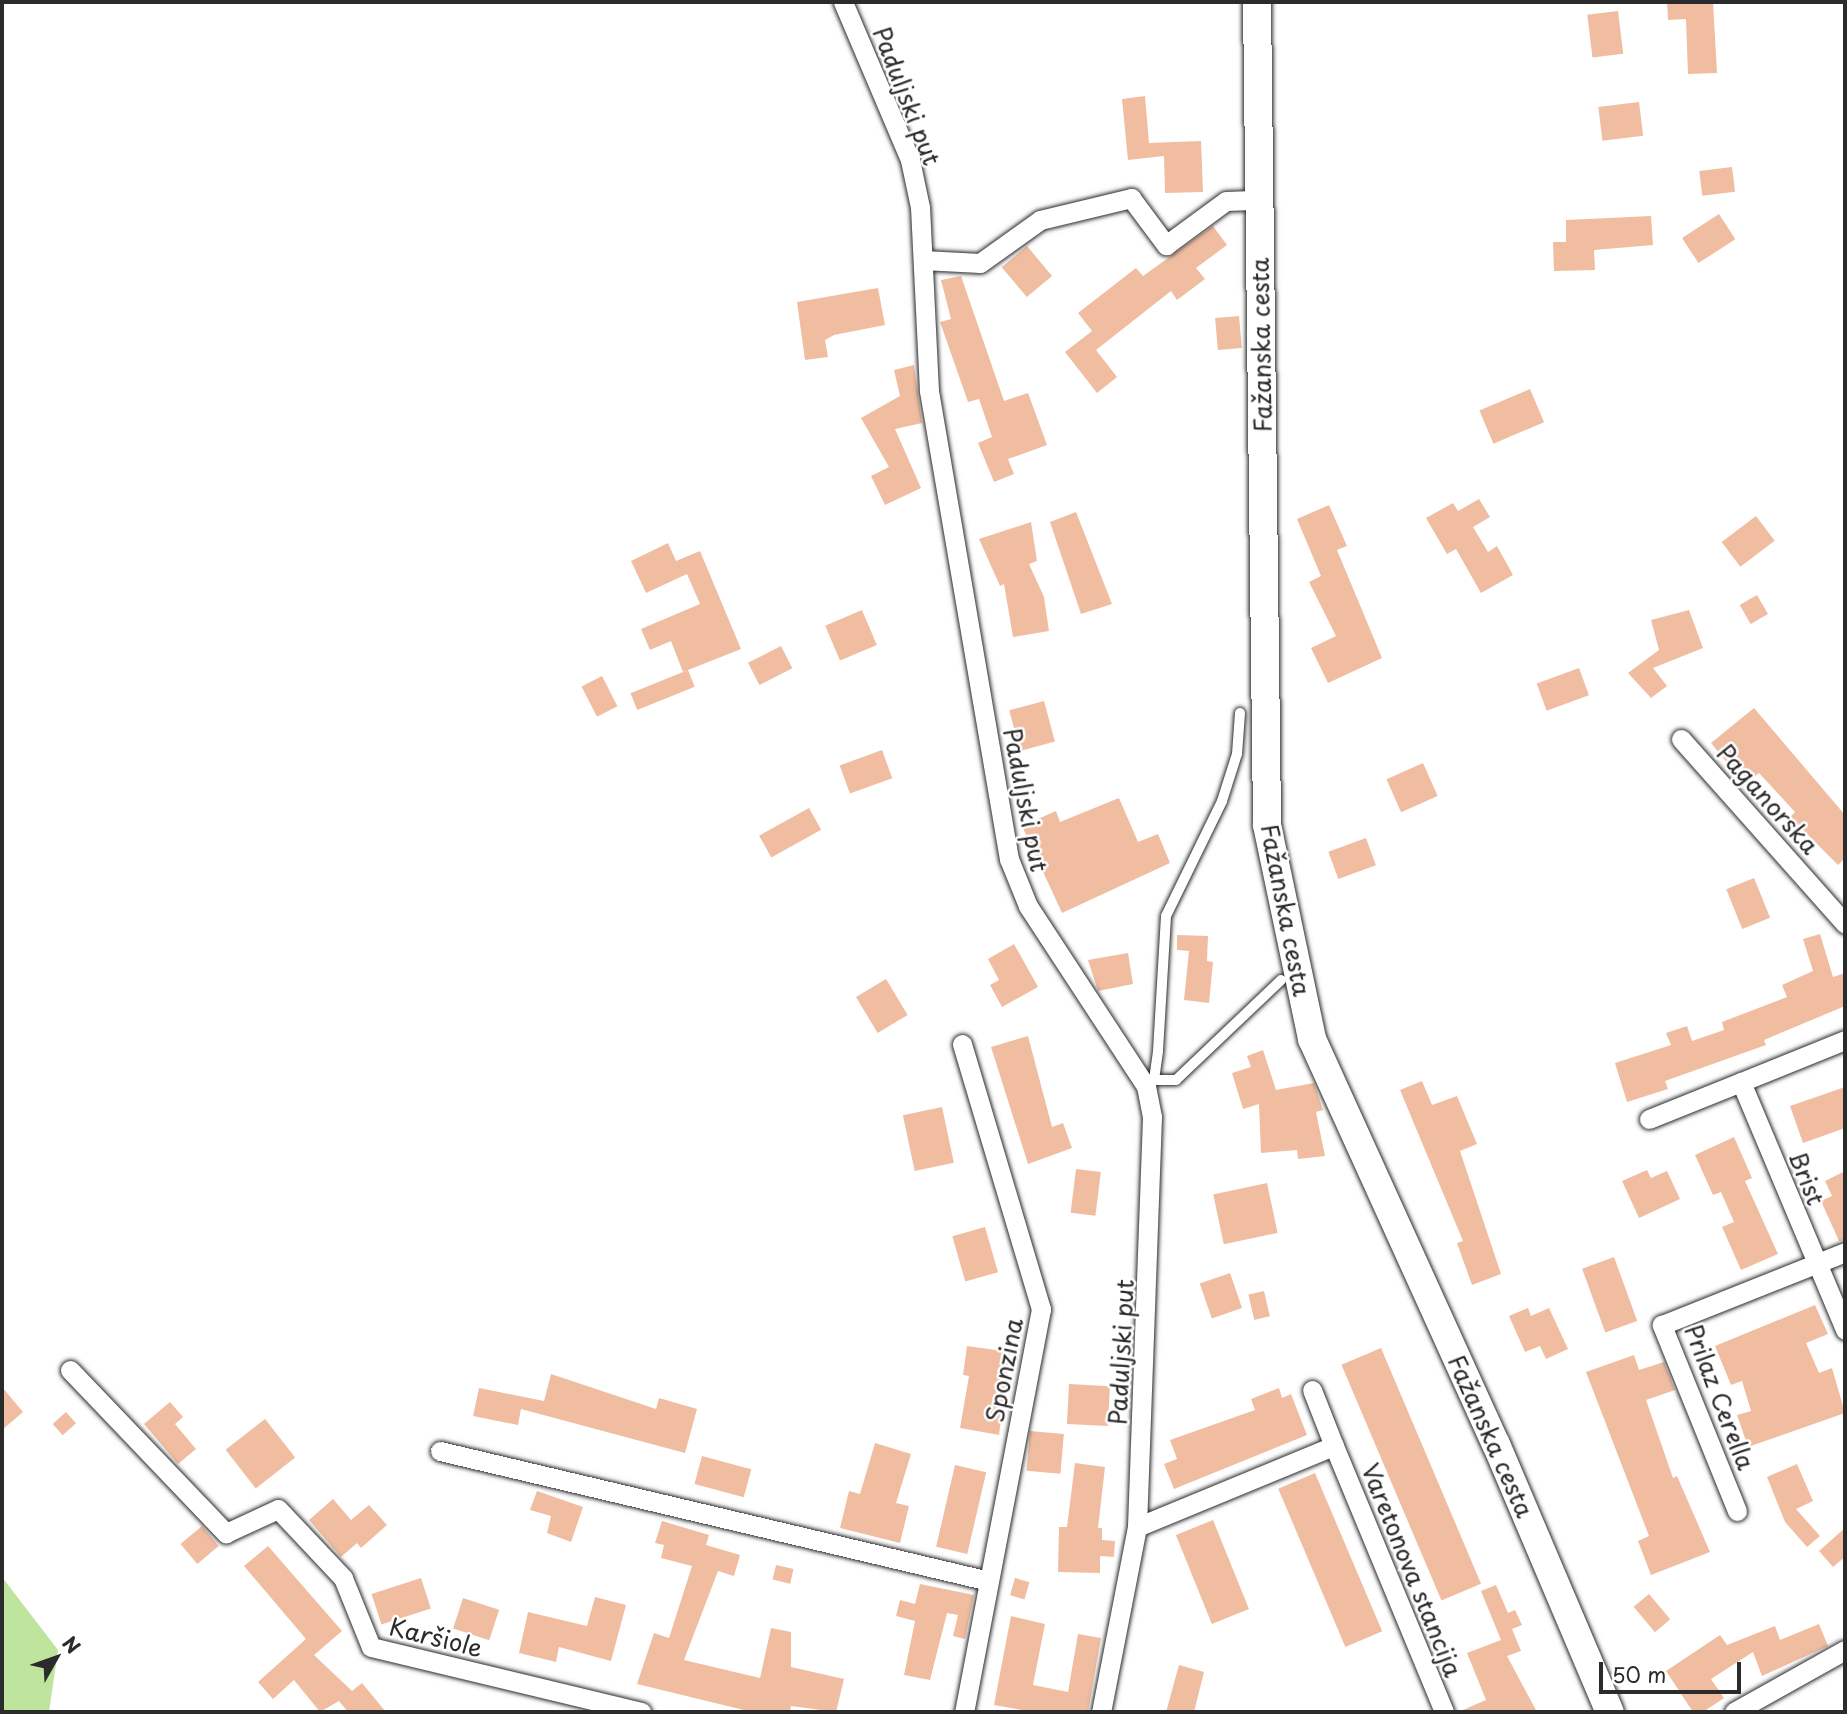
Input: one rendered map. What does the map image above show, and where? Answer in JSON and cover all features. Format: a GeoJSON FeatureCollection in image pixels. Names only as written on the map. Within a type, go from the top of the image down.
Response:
{"type":"FeatureCollection","features":[{"type":"Feature","properties":{"kind":"main road","name":"Fažanska cesta"},"geometry":{"type":"LineString","coordinates":[[1257,2],[1267,825],[1312,1039],[1496,1444],[1610,1712]]}},
{"type":"Feature","properties":{"kind":"street","name":"Paduljski put"},"geometry":{"type":"LineString","coordinates":[[843,2],[910,160],[920,207],[929,391],[1009,859],[1028,906],[1150,1083],[1155,1153],[1137,1527],[1101,1712]]}},
{"type":"Feature","properties":{"kind":"street"},"geometry":{"type":"LineString","coordinates":[[923,260],[980,263],[1040,220],[1131,198],[1166,245],[1226,201],[1259,201]]}},
{"type":"Feature","properties":{"kind":"street","name":"Paganorska"},"geometry":{"type":"LineString","coordinates":[[1681,739],[1845,924]]}},
{"type":"Feature","properties":{"kind":"street"},"geometry":{"type":"LineString","coordinates":[[1649,1119],[1845,1040]]}},
{"type":"Feature","properties":{"kind":"street","name":"Sponzina"},"geometry":{"type":"LineString","coordinates":[[962,1044],[1041,1309],[964,1712]]}},
{"type":"Feature","properties":{"kind":"street","name":"Brist"},"geometry":{"type":"LineString","coordinates":[[1741,1082],[1845,1330]]}},
{"type":"Feature","properties":{"kind":"street","name":"Prilaz Cerella"},"geometry":{"type":"LineString","coordinates":[[1737,1511],[1662,1325],[1845,1252]]}},
{"type":"Feature","properties":{"kind":"street","name":"Karšiole"},"geometry":{"type":"LineString","coordinates":[[70,1370],[226,1533],[278,1510],[343,1578],[372,1647],[642,1712]]}},
{"type":"Feature","properties":{"kind":"street","name":"Varetonova stancija"},"geometry":{"type":"LineString","coordinates":[[1312,1390],[1444,1712]]}},
{"type":"Feature","properties":{"kind":"street","name":"Varetonova stancija"},"geometry":{"type":"LineString","coordinates":[[1137,1527],[1334,1446]]}},
{"type":"Feature","properties":{"kind":"street"},"geometry":{"type":"LineString","coordinates":[[440,1451],[989,1581]]}},
{"type":"Feature","properties":{"kind":"street"},"geometry":{"type":"LineString","coordinates":[[1734,1712],[1845,1650]]}},
{"type":"Feature","properties":{"kind":"lane"},"geometry":{"type":"LineString","coordinates":[[1240,713],[1237,754],[1222,801],[1166,916],[1150,1083],[1176,1080],[1281,980]]}},
{"type":"Feature","properties":{"kind":"green space"},"geometry":{"type":"Polygon","coordinates":[[[2,1577],[58,1650],[49,1712],[2,1712],[2,1577]]]}},
{"type":"Feature","properties":{"kind":"building"},"geometry":{"type":"Polygon","coordinates":[[[1667,2],[1713,2],[1717,73],[1688,74],[1686,19],[1668,20],[1667,2]]]}},
{"type":"Feature","properties":{"kind":"building"},"geometry":{"type":"Polygon","coordinates":[[[1618,11],[1623,54],[1592,57],[1587,15],[1618,11]]]}},
{"type":"Feature","properties":{"kind":"building"},"geometry":{"type":"Polygon","coordinates":[[[1145,96],[1149,143],[1201,141],[1203,192],[1165,193],[1164,156],[1128,160],[1122,99],[1145,96]]]}},
{"type":"Feature","properties":{"kind":"building"},"geometry":{"type":"Polygon","coordinates":[[[1639,102],[1643,136],[1602,141],[1598,107],[1639,102]]]}},
{"type":"Feature","properties":{"kind":"building"},"geometry":{"type":"Polygon","coordinates":[[[1732,167],[1735,192],[1702,196],[1699,171],[1732,167]]]}},
{"type":"Feature","properties":{"kind":"building"},"geometry":{"type":"Polygon","coordinates":[[[1719,214],[1735,239],[1698,263],[1682,238],[1719,214]]]}},
{"type":"Feature","properties":{"kind":"building"},"geometry":{"type":"Polygon","coordinates":[[[1651,216],[1653,245],[1594,250],[1595,270],[1554,271],[1553,242],[1566,242],[1566,220],[1651,216]]]}},
{"type":"Feature","properties":{"kind":"building"},"geometry":{"type":"Polygon","coordinates":[[[1213,226],[1227,245],[1196,268],[1205,279],[1177,300],[1171,291],[1096,350],[1117,377],[1097,393],[1065,352],[1092,331],[1078,313],[1136,268],[1143,276],[1213,226]]]}},
{"type":"Feature","properties":{"kind":"building"},"geometry":{"type":"Polygon","coordinates":[[[1027,246],[1052,276],[1027,297],[1002,267],[1027,246]]]}},
{"type":"Feature","properties":{"kind":"building"},"geometry":{"type":"Polygon","coordinates":[[[961,276],[1004,401],[1028,393],[1047,445],[1008,459],[1014,474],[994,482],[978,443],[992,437],[979,399],[968,402],[940,322],[951,319],[941,280],[961,276]]]}},
{"type":"Feature","properties":{"kind":"building"},"geometry":{"type":"Polygon","coordinates":[[[878,288],[885,325],[834,335],[825,340],[828,357],[805,360],[797,302],[878,288]]]}},
{"type":"Feature","properties":{"kind":"building"},"geometry":{"type":"Polygon","coordinates":[[[1239,316],[1242,348],[1218,350],[1215,318],[1239,316]]]}},
{"type":"Feature","properties":{"kind":"building"},"geometry":{"type":"Polygon","coordinates":[[[914,365],[922,423],[895,429],[921,488],[885,505],[871,476],[889,467],[861,418],[900,396],[894,370],[914,365]]]}},
{"type":"Feature","properties":{"kind":"building"},"geometry":{"type":"Polygon","coordinates":[[[1530,389],[1544,422],[1493,444],[1479,410],[1530,389]]]}},
{"type":"Feature","properties":{"kind":"building"},"geometry":{"type":"Polygon","coordinates":[[[1479,499],[1490,517],[1473,527],[1488,552],[1497,546],[1513,575],[1481,593],[1456,549],[1447,554],[1426,518],[1453,503],[1458,511],[1479,499]]]}},
{"type":"Feature","properties":{"kind":"building"},"geometry":{"type":"Polygon","coordinates":[[[1329,505],[1347,546],[1337,550],[1382,658],[1328,683],[1311,648],[1336,636],[1309,582],[1321,576],[1297,519],[1329,505]]]}},
{"type":"Feature","properties":{"kind":"building"},"geometry":{"type":"Polygon","coordinates":[[[1076,512],[1112,604],[1081,614],[1050,522],[1076,512]]]}},
{"type":"Feature","properties":{"kind":"building"},"geometry":{"type":"Polygon","coordinates":[[[1756,516],[1775,541],[1740,567],[1722,542],[1756,516]]]}},
{"type":"Feature","properties":{"kind":"building"},"geometry":{"type":"Polygon","coordinates":[[[1031,522],[1037,561],[1029,564],[1044,597],[1049,631],[1013,637],[1004,584],[1000,586],[979,539],[1031,522]]]}},
{"type":"Feature","properties":{"kind":"building"},"geometry":{"type":"Polygon","coordinates":[[[668,543],[676,561],[700,551],[741,649],[683,672],[671,641],[650,650],[641,629],[700,604],[687,574],[646,593],[631,561],[668,543]]]}},
{"type":"Feature","properties":{"kind":"building"},"geometry":{"type":"Polygon","coordinates":[[[1757,595],[1768,614],[1751,624],[1740,605],[1757,595]]]}},
{"type":"Feature","properties":{"kind":"building"},"geometry":{"type":"Polygon","coordinates":[[[862,610],[877,645],[840,661],[825,626],[862,610]]]}},
{"type":"Feature","properties":{"kind":"building"},"geometry":{"type":"Polygon","coordinates":[[[1689,610],[1703,648],[1653,668],[1667,686],[1651,698],[1628,673],[1659,650],[1651,620],[1689,610]]]}},
{"type":"Feature","properties":{"kind":"building"},"geometry":{"type":"Polygon","coordinates":[[[781,646],[792,668],[759,685],[748,663],[781,646]]]}},
{"type":"Feature","properties":{"kind":"building"},"geometry":{"type":"Polygon","coordinates":[[[1579,668],[1589,695],[1547,711],[1537,683],[1579,668]]]}},
{"type":"Feature","properties":{"kind":"building"},"geometry":{"type":"Polygon","coordinates":[[[688,670],[695,687],[637,710],[631,693],[688,670]]]}},
{"type":"Feature","properties":{"kind":"building"},"geometry":{"type":"Polygon","coordinates":[[[602,676],[617,706],[597,717],[582,686],[602,676]]]}},
{"type":"Feature","properties":{"kind":"building"},"geometry":{"type":"Polygon","coordinates":[[[1044,701],[1055,742],[1020,751],[1009,710],[1044,701]]]}},
{"type":"Feature","properties":{"kind":"building"},"geometry":{"type":"Polygon","coordinates":[[[1754,708],[1845,815],[1845,858],[1838,865],[1790,817],[1795,812],[1759,773],[1745,785],[1711,743],[1754,708]]]}},
{"type":"Feature","properties":{"kind":"building"},"geometry":{"type":"Polygon","coordinates":[[[882,750],[892,778],[850,794],[840,765],[882,750]]]}},
{"type":"Feature","properties":{"kind":"building"},"geometry":{"type":"Polygon","coordinates":[[[1423,763],[1438,796],[1401,812],[1386,779],[1423,763]]]}},
{"type":"Feature","properties":{"kind":"building"},"geometry":{"type":"Polygon","coordinates":[[[1119,798],[1138,842],[1158,834],[1170,863],[1062,913],[1022,826],[1056,811],[1060,822],[1119,798]]]}},
{"type":"Feature","properties":{"kind":"building"},"geometry":{"type":"Polygon","coordinates":[[[809,808],[821,830],[771,857],[759,836],[809,808]]]}},
{"type":"Feature","properties":{"kind":"building"},"geometry":{"type":"Polygon","coordinates":[[[1366,838],[1376,865],[1338,879],[1328,852],[1366,838]]]}},
{"type":"Feature","properties":{"kind":"building"},"geometry":{"type":"Polygon","coordinates":[[[1754,878],[1770,918],[1742,929],[1726,889],[1754,878]]]}},
{"type":"Feature","properties":{"kind":"building"},"geometry":{"type":"Polygon","coordinates":[[[1820,934],[1833,977],[1845,973],[1845,1006],[1764,1040],[1766,1045],[1665,1081],[1668,1089],[1627,1102],[1615,1063],[1671,1045],[1666,1033],[1687,1026],[1692,1041],[1724,1030],[1722,1022],[1787,997],[1782,985],[1813,971],[1803,939],[1820,934]]]}},
{"type":"Feature","properties":{"kind":"building"},"geometry":{"type":"Polygon","coordinates":[[[1177,935],[1208,936],[1207,961],[1213,962],[1209,1003],[1184,1000],[1189,951],[1177,950],[1177,935]]]}},
{"type":"Feature","properties":{"kind":"building"},"geometry":{"type":"Polygon","coordinates":[[[1014,944],[1038,987],[1002,1007],[990,985],[999,980],[988,959],[1014,944]]]}},
{"type":"Feature","properties":{"kind":"building"},"geometry":{"type":"Polygon","coordinates":[[[1128,953],[1133,984],[1098,991],[1088,960],[1128,953]]]}},
{"type":"Feature","properties":{"kind":"building"},"geometry":{"type":"Polygon","coordinates":[[[886,979],[908,1015],[878,1033],[856,997],[886,979]]]}},
{"type":"Feature","properties":{"kind":"building"},"geometry":{"type":"Polygon","coordinates":[[[1028,1036],[1052,1127],[1063,1123],[1072,1148],[1028,1164],[991,1047],[1028,1036]]]}},
{"type":"Feature","properties":{"kind":"building"},"geometry":{"type":"Polygon","coordinates":[[[1263,1050],[1276,1090],[1314,1083],[1323,1110],[1316,1112],[1325,1156],[1298,1159],[1297,1150],[1261,1153],[1259,1104],[1243,1109],[1232,1073],[1251,1067],[1247,1056],[1263,1050]]]}},
{"type":"Feature","properties":{"kind":"building"},"geometry":{"type":"Polygon","coordinates":[[[1422,1081],[1432,1105],[1457,1096],[1477,1144],[1460,1151],[1501,1274],[1472,1285],[1457,1243],[1463,1241],[1400,1090],[1422,1081]]]}},
{"type":"Feature","properties":{"kind":"building"},"geometry":{"type":"Polygon","coordinates":[[[1845,1087],[1845,1128],[1803,1143],[1790,1106],[1845,1087]]]}},
{"type":"Feature","properties":{"kind":"building"},"geometry":{"type":"Polygon","coordinates":[[[942,1107],[954,1163],[915,1171],[903,1115],[942,1107]]]}},
{"type":"Feature","properties":{"kind":"building"},"geometry":{"type":"Polygon","coordinates":[[[1734,1137],[1752,1178],[1745,1181],[1778,1254],[1741,1270],[1722,1227],[1734,1222],[1721,1192],[1713,1195],[1695,1155],[1734,1137]]]}},
{"type":"Feature","properties":{"kind":"building"},"geometry":{"type":"Polygon","coordinates":[[[1076,1169],[1101,1172],[1095,1216],[1071,1213],[1076,1169]]]}},
{"type":"Feature","properties":{"kind":"building"},"geometry":{"type":"Polygon","coordinates":[[[1647,1170],[1651,1178],[1667,1171],[1680,1199],[1639,1218],[1622,1181],[1647,1170]]]}},
{"type":"Feature","properties":{"kind":"building"},"geometry":{"type":"Polygon","coordinates":[[[1845,1171],[1845,1240],[1839,1241],[1821,1201],[1832,1196],[1825,1181],[1845,1171]]]}},
{"type":"Feature","properties":{"kind":"building"},"geometry":{"type":"Polygon","coordinates":[[[1267,1183],[1278,1233],[1224,1244],[1213,1194],[1267,1183]]]}},
{"type":"Feature","properties":{"kind":"building"},"geometry":{"type":"Polygon","coordinates":[[[985,1227],[998,1272],[965,1282],[952,1236],[985,1227]]]}},
{"type":"Feature","properties":{"kind":"building"},"geometry":{"type":"Polygon","coordinates":[[[1614,1257],[1637,1321],[1605,1333],[1582,1269],[1614,1257]]]}},
{"type":"Feature","properties":{"kind":"building"},"geometry":{"type":"Polygon","coordinates":[[[1230,1273],[1242,1308],[1212,1318],[1200,1283],[1230,1273]]]}},
{"type":"Feature","properties":{"kind":"building"},"geometry":{"type":"Polygon","coordinates":[[[1264,1291],[1270,1316],[1254,1320],[1248,1295],[1264,1291]]]}},
{"type":"Feature","properties":{"kind":"building"},"geometry":{"type":"Polygon","coordinates":[[[1815,1305],[1828,1334],[1806,1343],[1819,1373],[1832,1368],[1845,1413],[1748,1447],[1737,1415],[1751,1411],[1742,1381],[1731,1385],[1715,1346],[1815,1305]]]}},
{"type":"Feature","properties":{"kind":"building"},"geometry":{"type":"Polygon","coordinates":[[[1528,1308],[1531,1316],[1549,1308],[1568,1349],[1546,1359],[1540,1346],[1525,1352],[1509,1316],[1528,1308]]]}},
{"type":"Feature","properties":{"kind":"building"},"geometry":{"type":"Polygon","coordinates":[[[967,1346],[1010,1352],[999,1435],[960,1428],[969,1376],[963,1375],[967,1346]]]}},
{"type":"Feature","properties":{"kind":"building"},"geometry":{"type":"Polygon","coordinates":[[[1381,1348],[1481,1584],[1441,1600],[1341,1365],[1381,1348]]]}},
{"type":"Feature","properties":{"kind":"building"},"geometry":{"type":"Polygon","coordinates":[[[1634,1355],[1639,1370],[1664,1362],[1675,1390],[1646,1400],[1673,1478],[1677,1476],[1710,1552],[1651,1575],[1638,1541],[1649,1536],[1586,1372],[1634,1355]]]}},
{"type":"Feature","properties":{"kind":"building"},"geometry":{"type":"Polygon","coordinates":[[[551,1374],[656,1409],[659,1398],[697,1409],[685,1453],[521,1409],[518,1425],[473,1416],[479,1388],[544,1401],[551,1374]]]}},
{"type":"Feature","properties":{"kind":"building"},"geometry":{"type":"Polygon","coordinates":[[[1069,1384],[1110,1386],[1108,1426],[1067,1424],[1069,1384]]]}},
{"type":"Feature","properties":{"kind":"building"},"geometry":{"type":"Polygon","coordinates":[[[2,1387],[23,1412],[2,1430],[2,1387]]]}},
{"type":"Feature","properties":{"kind":"building"},"geometry":{"type":"Polygon","coordinates":[[[1279,1388],[1282,1398],[1291,1394],[1307,1435],[1174,1489],[1164,1464],[1177,1459],[1170,1440],[1255,1410],[1251,1399],[1279,1388]]]}},
{"type":"Feature","properties":{"kind":"building"},"geometry":{"type":"Polygon","coordinates":[[[170,1402],[183,1417],[175,1424],[196,1449],[178,1464],[144,1424],[170,1402]]]}},
{"type":"Feature","properties":{"kind":"building"},"geometry":{"type":"Polygon","coordinates":[[[66,1412],[76,1423],[63,1435],[53,1424],[66,1412]]]}},
{"type":"Feature","properties":{"kind":"building"},"geometry":{"type":"Polygon","coordinates":[[[265,1419],[295,1458],[256,1488],[226,1450],[265,1419]]]}},
{"type":"Feature","properties":{"kind":"building"},"geometry":{"type":"Polygon","coordinates":[[[1030,1431],[1064,1434],[1060,1474],[1027,1471],[1030,1431]]]}},
{"type":"Feature","properties":{"kind":"building"},"geometry":{"type":"Polygon","coordinates":[[[875,1443],[911,1454],[896,1503],[909,1506],[900,1543],[840,1528],[849,1491],[860,1494],[875,1443]]]}},
{"type":"Feature","properties":{"kind":"building"},"geometry":{"type":"Polygon","coordinates":[[[702,1456],[751,1469],[744,1497],[694,1484],[702,1456]]]}},
{"type":"Feature","properties":{"kind":"building"},"geometry":{"type":"Polygon","coordinates":[[[1075,1463],[1105,1467],[1098,1528],[1102,1528],[1102,1540],[1115,1541],[1114,1557],[1100,1556],[1100,1573],[1058,1572],[1059,1527],[1067,1527],[1075,1463]]]}},
{"type":"Feature","properties":{"kind":"building"},"geometry":{"type":"Polygon","coordinates":[[[1797,1464],[1813,1501],[1796,1509],[1820,1536],[1807,1547],[1785,1522],[1767,1477],[1797,1464]]]}},
{"type":"Feature","properties":{"kind":"building"},"geometry":{"type":"Polygon","coordinates":[[[955,1465],[986,1472],[967,1554],[936,1547],[955,1465]]]}},
{"type":"Feature","properties":{"kind":"building"},"geometry":{"type":"Polygon","coordinates":[[[1315,1473],[1382,1631],[1345,1647],[1278,1489],[1315,1473]]]}},
{"type":"Feature","properties":{"kind":"building"},"geometry":{"type":"Polygon","coordinates":[[[537,1491],[583,1507],[571,1542],[547,1533],[551,1516],[530,1510],[537,1491]]]}},
{"type":"Feature","properties":{"kind":"building"},"geometry":{"type":"Polygon","coordinates":[[[333,1499],[351,1520],[369,1505],[387,1525],[361,1548],[357,1543],[341,1557],[309,1520],[333,1499]]]}},
{"type":"Feature","properties":{"kind":"building"},"geometry":{"type":"Polygon","coordinates":[[[1213,1520],[1249,1609],[1212,1624],[1176,1535],[1213,1520]]]}},
{"type":"Feature","properties":{"kind":"building"},"geometry":{"type":"Polygon","coordinates":[[[662,1521],[709,1535],[706,1545],[740,1555],[734,1576],[718,1571],[684,1660],[760,1678],[771,1628],[791,1632],[791,1667],[844,1679],[836,1712],[791,1706],[790,1712],[752,1712],[637,1684],[654,1633],[669,1638],[692,1566],[661,1558],[664,1545],[655,1543],[662,1521]]]}},
{"type":"Feature","properties":{"kind":"building"},"geometry":{"type":"Polygon","coordinates":[[[202,1526],[219,1546],[197,1564],[181,1544],[202,1526]]]}},
{"type":"Feature","properties":{"kind":"building"},"geometry":{"type":"Polygon","coordinates":[[[1845,1528],[1845,1557],[1833,1567],[1819,1551],[1845,1528]]]}},
{"type":"Feature","properties":{"kind":"building"},"geometry":{"type":"Polygon","coordinates":[[[268,1546],[342,1631],[314,1655],[352,1691],[362,1683],[386,1712],[348,1712],[339,1701],[320,1712],[294,1680],[273,1699],[258,1682],[306,1639],[244,1566],[268,1546]]]}},
{"type":"Feature","properties":{"kind":"building"},"geometry":{"type":"Polygon","coordinates":[[[776,1565],[794,1569],[790,1584],[773,1580],[776,1565]]]}},
{"type":"Feature","properties":{"kind":"building"},"geometry":{"type":"Polygon","coordinates":[[[421,1578],[431,1608],[381,1625],[372,1594],[421,1578]]]}},
{"type":"Feature","properties":{"kind":"building"},"geometry":{"type":"Polygon","coordinates":[[[1015,1578],[1029,1582],[1024,1599],[1010,1595],[1015,1578]]]}},
{"type":"Feature","properties":{"kind":"building"},"geometry":{"type":"Polygon","coordinates":[[[920,1584],[974,1595],[965,1639],[953,1636],[958,1615],[947,1613],[930,1680],[904,1675],[915,1621],[896,1616],[900,1600],[915,1604],[920,1584]]]}},
{"type":"Feature","properties":{"kind":"building"},"geometry":{"type":"Polygon","coordinates":[[[1496,1585],[1508,1613],[1515,1610],[1522,1625],[1512,1629],[1521,1651],[1507,1656],[1537,1712],[1458,1712],[1486,1700],[1467,1653],[1501,1640],[1481,1591],[1496,1585]]]}},
{"type":"Feature","properties":{"kind":"building"},"geometry":{"type":"Polygon","coordinates":[[[1649,1594],[1670,1619],[1655,1632],[1634,1607],[1649,1594]]]}},
{"type":"Feature","properties":{"kind":"building"},"geometry":{"type":"Polygon","coordinates":[[[595,1597],[626,1605],[611,1661],[559,1647],[556,1662],[519,1653],[528,1612],[587,1626],[595,1597]]]}},
{"type":"Feature","properties":{"kind":"building"},"geometry":{"type":"Polygon","coordinates":[[[463,1598],[499,1610],[489,1640],[453,1628],[463,1598]]]}},
{"type":"Feature","properties":{"kind":"building"},"geometry":{"type":"Polygon","coordinates":[[[1011,1616],[1045,1624],[1033,1685],[1068,1692],[1078,1634],[1101,1638],[1088,1712],[1033,1712],[994,1705],[1011,1616]]]}},
{"type":"Feature","properties":{"kind":"building"},"geometry":{"type":"Polygon","coordinates":[[[1819,1624],[1828,1646],[1762,1676],[1753,1652],[1711,1679],[1724,1698],[1703,1712],[1693,1712],[1666,1671],[1720,1635],[1727,1645],[1775,1626],[1780,1640],[1819,1624]]]}},
{"type":"Feature","properties":{"kind":"building"},"geometry":{"type":"Polygon","coordinates":[[[1179,1665],[1204,1672],[1194,1712],[1166,1712],[1179,1665]]]}}]}
